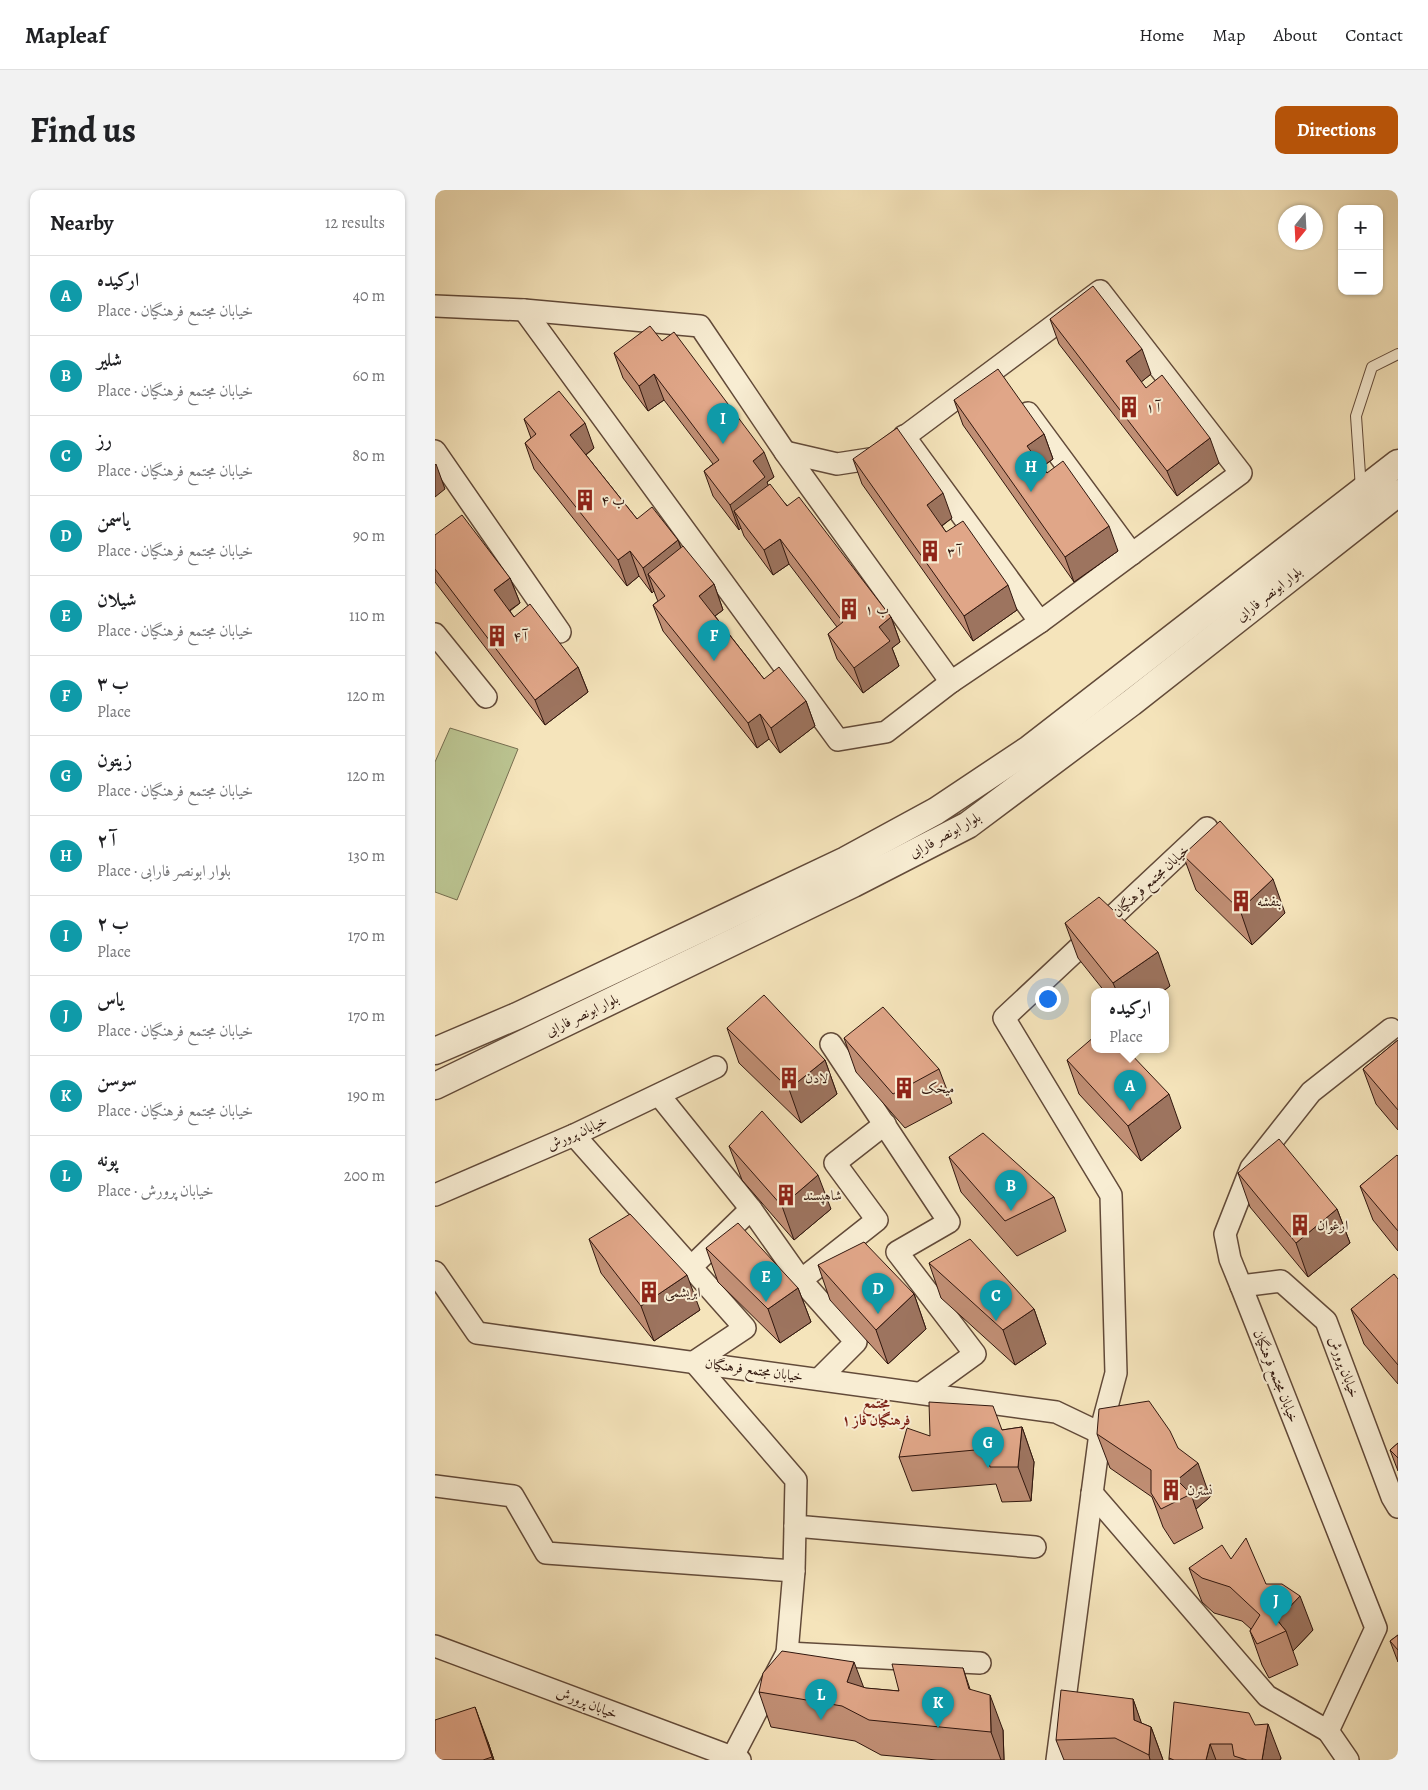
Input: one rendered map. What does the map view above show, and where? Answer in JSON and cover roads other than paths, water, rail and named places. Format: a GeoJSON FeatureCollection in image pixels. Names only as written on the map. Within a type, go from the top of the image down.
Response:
{"type":"FeatureCollection","features":[{"type":"Feature","properties":{"kind":"street"},"geometry":{"type":"LineString","coordinates":[[524,310],[838,740],[886,732],[951,682],[1040,622],[1241,473],[1100,291],[1006,384],[904,436],[875,458],[837,464],[785,452]]}},
{"type":"Feature","properties":{"kind":"street"},"geometry":{"type":"LineString","coordinates":[[435,306],[524,310],[700,326],[785,452],[951,682]]}},
{"type":"Feature","properties":{"kind":"street"},"geometry":{"type":"LineString","coordinates":[[1006,384],[1132,554]]}},
{"type":"Feature","properties":{"kind":"street"},"geometry":{"type":"LineString","coordinates":[[904,436],[1040,622]]}},
{"type":"Feature","properties":{"kind":"street"},"geometry":{"type":"LineString","coordinates":[[435,451],[559,632]]}},
{"type":"Feature","properties":{"kind":"street","name":"بلوار ابونصر فارابی"},"geometry":{"type":"LineString","coordinates":[[435,1086],[853,884],[969,825],[1131,703],[1369,501],[1398,463]]}},
{"type":"Feature","properties":{"kind":"street","name":"بلوار ابونصر فارابی"},"geometry":{"type":"LineString","coordinates":[[439,1046],[517,1016],[846,860],[936,811],[1029,749],[1369,501],[1398,494]]}},
{"type":"Feature","properties":{"kind":"street"},"geometry":{"type":"LineString","coordinates":[[435,634],[486,697]]}},
{"type":"Feature","properties":{"kind":"street","name":"خیابان مجتمع فرهنگیان"},"geometry":{"type":"LineString","coordinates":[[1057,1760],[1100,1433],[1116,1373],[1111,1195],[1004,1018],[1207,828]]}},
{"type":"Feature","properties":{"kind":"street","name":"خیابان مجتمع فرهنگیان"},"geometry":{"type":"LineString","coordinates":[[1328,1731],[1376,1628],[1241,1286],[1231,1259],[1225,1234],[1251,1168],[1311,1092],[1391,1029]]}},
{"type":"Feature","properties":{"kind":"street"},"geometry":{"type":"LineString","coordinates":[[831,1044],[949,1222],[897,1252],[975,1354],[921,1393]]}},
{"type":"Feature","properties":{"kind":"street"},"geometry":{"type":"LineString","coordinates":[[439,1046],[463,1072]]}},
{"type":"Feature","properties":{"kind":"street","name":"خیابان پرورش"},"geometry":{"type":"LineString","coordinates":[[435,1195],[574,1135],[716,1067]]}},
{"type":"Feature","properties":{"kind":"street"},"geometry":{"type":"LineString","coordinates":[[659,1095],[751,1208],[801,1280],[857,1342],[819,1379]]}},
{"type":"Feature","properties":{"kind":"street"},"geometry":{"type":"LineString","coordinates":[[801,1280],[877,1220],[835,1163],[885,1124]]}},
{"type":"Feature","properties":{"kind":"street"},"geometry":{"type":"LineString","coordinates":[[574,1135],[745,1328],[694,1362],[796,1480],[794,1571],[787,1653],[736,1759]]}},
{"type":"Feature","properties":{"kind":"street"},"geometry":{"type":"LineString","coordinates":[[690,1268],[751,1208]]}},
{"type":"Feature","properties":{"kind":"street","name":"خیابان مجتمع فرهنگیان"},"geometry":{"type":"LineString","coordinates":[[435,1272],[477,1333],[1056,1412],[1100,1433]]}},
{"type":"Feature","properties":{"kind":"street","name":"خیابان پرورش"},"geometry":{"type":"LineString","coordinates":[[1241,1286],[1281,1281],[1326,1321],[1392,1497],[1398,1507]]}},
{"type":"Feature","properties":{"kind":"street"},"geometry":{"type":"LineString","coordinates":[[435,1486],[513,1496],[546,1553],[794,1571]]}},
{"type":"Feature","properties":{"kind":"street"},"geometry":{"type":"LineString","coordinates":[[1092,1493],[1267,1696],[1328,1731],[1348,1760]]}},
{"type":"Feature","properties":{"kind":"street"},"geometry":{"type":"LineString","coordinates":[[795,1526],[1035,1547]]}},
{"type":"Feature","properties":{"kind":"street","name":"خیابان پرورش"},"geometry":{"type":"LineString","coordinates":[[435,1646],[736,1759]]}},
{"type":"Feature","properties":{"kind":"street"},"geometry":{"type":"LineString","coordinates":[[787,1653],[980,1663]]}},
{"type":"Feature","properties":{"kind":"lane"},"geometry":{"type":"LineString","coordinates":[[1369,501],[1356,416],[1372,367],[1398,354]]}},
{"type":"Feature","properties":{"kind":"place","name":"آ ۱"},"geometry":{"type":"Point","coordinates":[1129,407]}},
{"type":"Feature","properties":{"kind":"place","name":"ب ۲"},"geometry":{"type":"Point","coordinates":[723,444]}},
{"type":"Feature","properties":{"kind":"place","name":"آ ۲"},"geometry":{"type":"Point","coordinates":[1031,492]}},
{"type":"Feature","properties":{"kind":"place","name":"ب ۴"},"geometry":{"type":"Point","coordinates":[585,500]}},
{"type":"Feature","properties":{"kind":"place","name":"آ ۳"},"geometry":{"type":"Point","coordinates":[930,551]}},
{"type":"Feature","properties":{"kind":"place","name":"ب ۱"},"geometry":{"type":"Point","coordinates":[849,609]}},
{"type":"Feature","properties":{"kind":"place","name":"آ ۴"},"geometry":{"type":"Point","coordinates":[497,636]}},
{"type":"Feature","properties":{"kind":"place","name":"ب ۳"},"geometry":{"type":"Point","coordinates":[714,661]}},
{"type":"Feature","properties":{"kind":"place","name":"بنفشه"},"geometry":{"type":"Point","coordinates":[1241,901]}},
{"type":"Feature","properties":{"kind":"place","name":"لادن"},"geometry":{"type":"Point","coordinates":[789,1078]}},
{"type":"Feature","properties":{"kind":"place","name":"میخک"},"geometry":{"type":"Point","coordinates":[904,1088]}},
{"type":"Feature","properties":{"kind":"place","name":"ارکیده"},"geometry":{"type":"Point","coordinates":[1130,1111]}},
{"type":"Feature","properties":{"kind":"place","name":"شاهپسند"},"geometry":{"type":"Point","coordinates":[786,1195]}},
{"type":"Feature","properties":{"kind":"place","name":"شلیر"},"geometry":{"type":"Point","coordinates":[1011,1211]}},
{"type":"Feature","properties":{"kind":"place","name":"ارغوان"},"geometry":{"type":"Point","coordinates":[1300,1225]}},
{"type":"Feature","properties":{"kind":"place","name":"ابریشمی"},"geometry":{"type":"Point","coordinates":[649,1292]}},
{"type":"Feature","properties":{"kind":"place","name":"شیلان"},"geometry":{"type":"Point","coordinates":[766,1302]}},
{"type":"Feature","properties":{"kind":"place","name":"یاسمن"},"geometry":{"type":"Point","coordinates":[878,1314]}},
{"type":"Feature","properties":{"kind":"place","name":"رز"},"geometry":{"type":"Point","coordinates":[996,1321]}},
{"type":"Feature","properties":{"kind":"place","name":"زیتون"},"geometry":{"type":"Point","coordinates":[988,1468]}},
{"type":"Feature","properties":{"kind":"place","name":"نسترن"},"geometry":{"type":"Point","coordinates":[1171,1490]}},
{"type":"Feature","properties":{"kind":"place","name":"یاس"},"geometry":{"type":"Point","coordinates":[1276,1626]}},
{"type":"Feature","properties":{"kind":"place","name":"پونه"},"geometry":{"type":"Point","coordinates":[821,1720]}},
{"type":"Feature","properties":{"kind":"place","name":"سوسن"},"geometry":{"type":"Point","coordinates":[938,1728]}},
{"type":"Feature","properties":{"kind":"district","name":"مجتمع فرهنگیان فاز ۱"},"geometry":{"type":"Point","coordinates":[876,1412]}}]}
